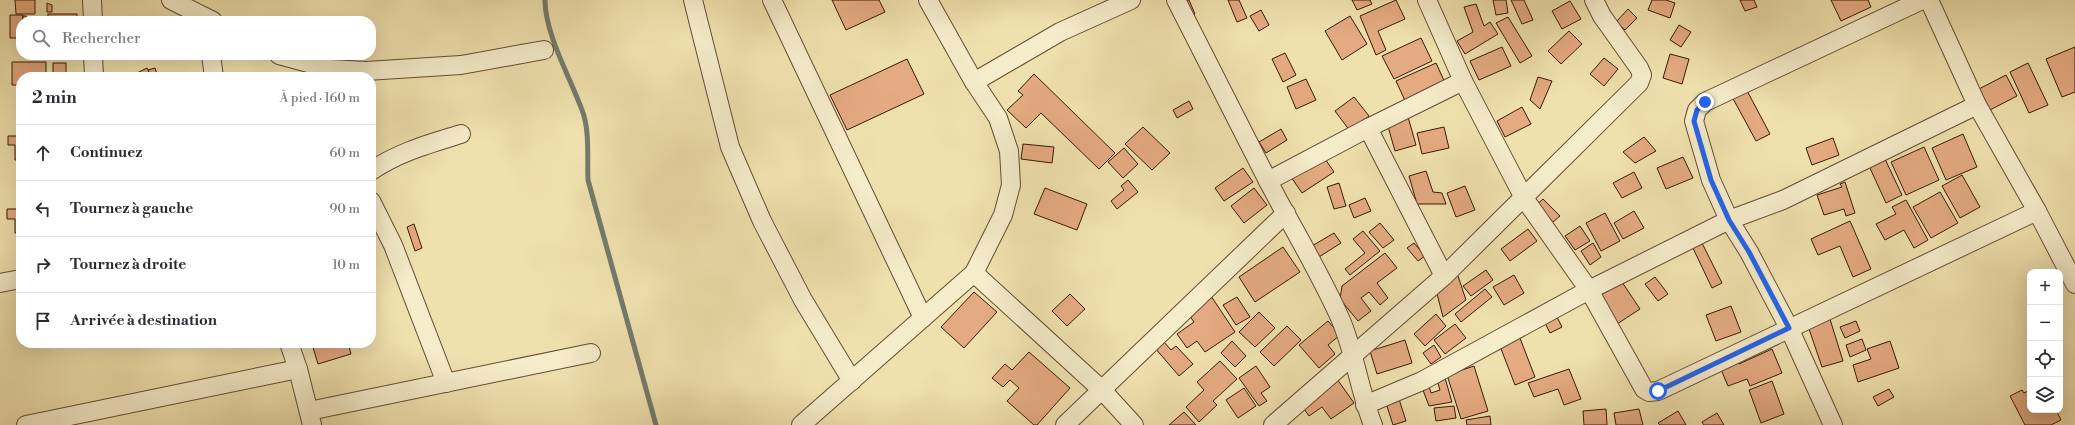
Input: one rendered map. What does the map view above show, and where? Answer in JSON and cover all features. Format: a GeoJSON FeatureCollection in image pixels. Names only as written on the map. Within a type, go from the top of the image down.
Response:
{"type":"FeatureCollection","features":[{"type":"Feature","properties":{"kind":"street"},"geometry":{"type":"LineString","coordinates":[[92,0],[93,16]]}},
{"type":"Feature","properties":{"kind":"street"},"geometry":{"type":"LineString","coordinates":[[171,0],[201,16]]}},
{"type":"Feature","properties":{"kind":"street"},"geometry":{"type":"LineString","coordinates":[[692,0],[730,147],[762,222],[803,300],[852,381]]}},
{"type":"Feature","properties":{"kind":"street"},"geometry":{"type":"LineString","coordinates":[[772,0],[923,318]]}},
{"type":"Feature","properties":{"kind":"street"},"geometry":{"type":"LineString","coordinates":[[801,425],[974,273],[1003,215],[1011,185],[1008,151],[998,118],[974,82],[928,0]]}},
{"type":"Feature","properties":{"kind":"street"},"geometry":{"type":"LineString","coordinates":[[974,82],[1060,32],[1131,0]]}},
{"type":"Feature","properties":{"kind":"street"},"geometry":{"type":"LineString","coordinates":[[1176,0],[1268,181],[1314,264],[1340,319],[1353,356],[1365,405],[1373,425]]}},
{"type":"Feature","properties":{"kind":"street"},"geometry":{"type":"LineString","coordinates":[[1427,0],[1463,81],[1524,198],[1589,290],[1644,389],[1649,392],[1658,391],[2038,211]]}},
{"type":"Feature","properties":{"kind":"street"},"geometry":{"type":"LineString","coordinates":[[1273,425],[1444,276],[1639,83],[1642,75],[1639,68],[1602,16],[1594,0]]}},
{"type":"Feature","properties":{"kind":"street"},"geometry":{"type":"LineString","coordinates":[[1833,425],[1789,328],[1749,252],[1729,220],[1711,180],[1694,121],[1697,110],[1705,102],[1922,0]]}},
{"type":"Feature","properties":{"kind":"street"},"geometry":{"type":"LineString","coordinates":[[1929,0],[1977,105],[2038,211],[2075,284]]}},
{"type":"Feature","properties":{"kind":"street"},"geometry":{"type":"LineString","coordinates":[[349,72],[461,65],[544,50]]}},
{"type":"Feature","properties":{"kind":"street"},"geometry":{"type":"LineString","coordinates":[[93,60],[94,72]]}},
{"type":"Feature","properties":{"kind":"street"},"geometry":{"type":"LineString","coordinates":[[212,60],[213,72]]}},
{"type":"Feature","properties":{"kind":"street"},"geometry":{"type":"LineString","coordinates":[[294,60],[329,72]]}},
{"type":"Feature","properties":{"kind":"street"},"geometry":{"type":"LineString","coordinates":[[1268,181],[1368,128],[1463,81]]}},
{"type":"Feature","properties":{"kind":"street"},"geometry":{"type":"LineString","coordinates":[[1365,405],[1422,381],[1589,290],[1729,220],[1783,200],[1977,105]]}},
{"type":"Feature","properties":{"kind":"street"},"geometry":{"type":"LineString","coordinates":[[1368,128],[1444,276]]}},
{"type":"Feature","properties":{"kind":"street"},"geometry":{"type":"LineString","coordinates":[[376,168],[390,158],[412,149],[461,134]]}},
{"type":"Feature","properties":{"kind":"street"},"geometry":{"type":"LineString","coordinates":[[376,211],[393,245],[446,383]]}},
{"type":"Feature","properties":{"kind":"street"},"geometry":{"type":"LineString","coordinates":[[1065,425],[1286,213]]}},
{"type":"Feature","properties":{"kind":"street"},"geometry":{"type":"LineString","coordinates":[[974,273],[1102,390],[1134,425]]}},
{"type":"Feature","properties":{"kind":"street"},"geometry":{"type":"LineString","coordinates":[[0,283],[16,280]]}},
{"type":"Feature","properties":{"kind":"street"},"geometry":{"type":"LineString","coordinates":[[291,348],[311,418],[446,383],[591,353]]}},
{"type":"Feature","properties":{"kind":"street"},"geometry":{"type":"LineString","coordinates":[[26,425],[298,369]]}},
{"type":"Feature","properties":{"kind":"building"},"geometry":{"type":"Polygon","coordinates":[[[15,0],[35,0],[35,14],[16,14],[15,0]]]}},
{"type":"Feature","properties":{"kind":"building"},"geometry":{"type":"Polygon","coordinates":[[[832,0],[879,0],[885,12],[846,30],[832,0]]]}},
{"type":"Feature","properties":{"kind":"building"},"geometry":{"type":"Polygon","coordinates":[[[1181,0],[1189,0],[1195,14],[1188,17],[1181,0]]]}},
{"type":"Feature","properties":{"kind":"building"},"geometry":{"type":"Polygon","coordinates":[[[1228,0],[1239,0],[1247,18],[1237,22],[1228,0]]]}},
{"type":"Feature","properties":{"kind":"building"},"geometry":{"type":"Polygon","coordinates":[[[1352,0],[1370,0],[1372,4],[1357,10],[1352,0]]]}},
{"type":"Feature","properties":{"kind":"building"},"geometry":{"type":"Polygon","coordinates":[[[1396,0],[1405,19],[1378,31],[1386,50],[1376,55],[1360,16],[1396,0]]]}},
{"type":"Feature","properties":{"kind":"building"},"geometry":{"type":"Polygon","coordinates":[[[1493,0],[1506,0],[1508,13],[1496,15],[1493,0]]]}},
{"type":"Feature","properties":{"kind":"building"},"geometry":{"type":"Polygon","coordinates":[[[1511,0],[1524,0],[1533,20],[1522,24],[1511,0]]]}},
{"type":"Feature","properties":{"kind":"building"},"geometry":{"type":"Polygon","coordinates":[[[1652,0],[1666,0],[1675,3],[1670,18],[1648,10],[1652,0]]]}},
{"type":"Feature","properties":{"kind":"building"},"geometry":{"type":"Polygon","coordinates":[[[1740,0],[1754,0],[1757,7],[1745,11],[1740,0]]]}},
{"type":"Feature","properties":{"kind":"building"},"geometry":{"type":"Polygon","coordinates":[[[1831,0],[1868,0],[1871,7],[1841,21],[1831,0]]]}},
{"type":"Feature","properties":{"kind":"building"},"geometry":{"type":"Polygon","coordinates":[[[1570,1],[1581,19],[1562,29],[1552,11],[1570,1]]]}},
{"type":"Feature","properties":{"kind":"building"},"geometry":{"type":"Polygon","coordinates":[[[47,3],[52,5],[52,12],[47,12],[47,3]]]}},
{"type":"Feature","properties":{"kind":"building"},"geometry":{"type":"Polygon","coordinates":[[[1476,4],[1484,26],[1490,22],[1498,34],[1465,54],[1457,41],[1473,32],[1464,7],[1476,4]]]}},
{"type":"Feature","properties":{"kind":"building"},"geometry":{"type":"Polygon","coordinates":[[[1628,9],[1637,18],[1625,30],[1616,22],[1628,9]]]}},
{"type":"Feature","properties":{"kind":"building"},"geometry":{"type":"Polygon","coordinates":[[[1261,10],[1269,25],[1259,31],[1250,16],[1261,10]]]}},
{"type":"Feature","properties":{"kind":"building"},"geometry":{"type":"Polygon","coordinates":[[[48,14],[77,14],[77,16],[48,16],[48,14]]]}},
{"type":"Feature","properties":{"kind":"building"},"geometry":{"type":"Polygon","coordinates":[[[10,15],[23,15],[16,16],[16,38],[10,38],[10,15]]]}},
{"type":"Feature","properties":{"kind":"building"},"geometry":{"type":"Polygon","coordinates":[[[1350,16],[1367,44],[1342,60],[1325,31],[1350,16]]]}},
{"type":"Feature","properties":{"kind":"building"},"geometry":{"type":"Polygon","coordinates":[[[1508,17],[1532,56],[1520,63],[1496,23],[1508,17]]]}},
{"type":"Feature","properties":{"kind":"building"},"geometry":{"type":"Polygon","coordinates":[[[1679,25],[1691,32],[1681,47],[1670,40],[1679,25]]]}},
{"type":"Feature","properties":{"kind":"building"},"geometry":{"type":"Polygon","coordinates":[[[1569,31],[1582,44],[1561,64],[1548,51],[1569,31]]]}},
{"type":"Feature","properties":{"kind":"building"},"geometry":{"type":"Polygon","coordinates":[[[1421,38],[1432,61],[1394,79],[1382,56],[1421,38]]]}},
{"type":"Feature","properties":{"kind":"building"},"geometry":{"type":"Polygon","coordinates":[[[1502,47],[1511,66],[1479,80],[1470,61],[1502,47]]]}},
{"type":"Feature","properties":{"kind":"building"},"geometry":{"type":"Polygon","coordinates":[[[2075,47],[2075,92],[2062,97],[2046,59],[2075,47]]]}},
{"type":"Feature","properties":{"kind":"building"},"geometry":{"type":"Polygon","coordinates":[[[1285,53],[1296,75],[1283,82],[1272,59],[1285,53]]]}},
{"type":"Feature","properties":{"kind":"building"},"geometry":{"type":"Polygon","coordinates":[[[1670,54],[1689,59],[1682,84],[1663,78],[1670,54]]]}},
{"type":"Feature","properties":{"kind":"building"},"geometry":{"type":"Polygon","coordinates":[[[1604,58],[1618,69],[1604,86],[1590,74],[1604,58]]]}},
{"type":"Feature","properties":{"kind":"building"},"geometry":{"type":"Polygon","coordinates":[[[907,59],[924,94],[847,130],[830,95],[907,59]]]}},
{"type":"Feature","properties":{"kind":"building"},"geometry":{"type":"Polygon","coordinates":[[[12,62],[46,62],[46,72],[16,72],[16,85],[12,85],[12,62]]]}},
{"type":"Feature","properties":{"kind":"building"},"geometry":{"type":"Polygon","coordinates":[[[53,63],[66,63],[66,72],[53,72],[53,63]]]}},
{"type":"Feature","properties":{"kind":"building"},"geometry":{"type":"Polygon","coordinates":[[[1436,63],[1447,87],[1407,105],[1396,81],[1436,63]]]}},
{"type":"Feature","properties":{"kind":"building"},"geometry":{"type":"Polygon","coordinates":[[[2028,63],[2048,105],[2029,113],[2010,72],[2028,63]]]}},
{"type":"Feature","properties":{"kind":"building"},"geometry":{"type":"Polygon","coordinates":[[[147,68],[149,72],[139,72],[147,68]]]}},
{"type":"Feature","properties":{"kind":"building"},"geometry":{"type":"Polygon","coordinates":[[[155,68],[156,72],[149,72],[148,70],[155,68]]]}},
{"type":"Feature","properties":{"kind":"building"},"geometry":{"type":"Polygon","coordinates":[[[1034,74],[1115,153],[1099,169],[1041,113],[1026,128],[1007,110],[1023,95],[1018,91],[1034,74]]]}},
{"type":"Feature","properties":{"kind":"building"},"geometry":{"type":"Polygon","coordinates":[[[2006,75],[2017,96],[1988,111],[1977,90],[2006,75]]]}},
{"type":"Feature","properties":{"kind":"building"},"geometry":{"type":"Polygon","coordinates":[[[1538,77],[1552,81],[1540,109],[1530,100],[1538,77]]]}},
{"type":"Feature","properties":{"kind":"building"},"geometry":{"type":"Polygon","coordinates":[[[1306,79],[1316,100],[1296,109],[1287,87],[1306,79]]]}},
{"type":"Feature","properties":{"kind":"building"},"geometry":{"type":"Polygon","coordinates":[[[1744,85],[1770,134],[1756,141],[1730,93],[1744,85]]]}},
{"type":"Feature","properties":{"kind":"building"},"geometry":{"type":"Polygon","coordinates":[[[1354,97],[1369,116],[1350,131],[1335,111],[1354,97]]]}},
{"type":"Feature","properties":{"kind":"building"},"geometry":{"type":"Polygon","coordinates":[[[1189,101],[1193,109],[1177,118],[1173,110],[1189,101]]]}},
{"type":"Feature","properties":{"kind":"building"},"geometry":{"type":"Polygon","coordinates":[[[1522,107],[1531,124],[1505,137],[1497,121],[1522,107]]]}},
{"type":"Feature","properties":{"kind":"building"},"geometry":{"type":"Polygon","coordinates":[[[1408,117],[1416,145],[1395,151],[1387,123],[1408,117]]]}},
{"type":"Feature","properties":{"kind":"building"},"geometry":{"type":"Polygon","coordinates":[[[1143,127],[1170,153],[1152,170],[1125,144],[1143,127]]]}},
{"type":"Feature","properties":{"kind":"building"},"geometry":{"type":"Polygon","coordinates":[[[1444,127],[1449,148],[1422,154],[1417,133],[1444,127]]]}},
{"type":"Feature","properties":{"kind":"building"},"geometry":{"type":"Polygon","coordinates":[[[1281,129],[1287,140],[1266,153],[1259,142],[1281,129]]]}},
{"type":"Feature","properties":{"kind":"building"},"geometry":{"type":"Polygon","coordinates":[[[1963,134],[1977,167],[1946,180],[1932,148],[1963,134]]]}},
{"type":"Feature","properties":{"kind":"building"},"geometry":{"type":"Polygon","coordinates":[[[8,136],[16,136],[16,160],[15,145],[8,145],[8,136]]]}},
{"type":"Feature","properties":{"kind":"building"},"geometry":{"type":"Polygon","coordinates":[[[1644,137],[1656,151],[1635,163],[1623,152],[1644,137]]]}},
{"type":"Feature","properties":{"kind":"building"},"geometry":{"type":"Polygon","coordinates":[[[1833,138],[1839,155],[1812,165],[1806,148],[1833,138]]]}},
{"type":"Feature","properties":{"kind":"building"},"geometry":{"type":"Polygon","coordinates":[[[1023,144],[1054,147],[1052,163],[1021,159],[1023,144]]]}},
{"type":"Feature","properties":{"kind":"building"},"geometry":{"type":"Polygon","coordinates":[[[1924,147],[1939,180],[1906,195],[1891,162],[1924,147]]]}},
{"type":"Feature","properties":{"kind":"building"},"geometry":{"type":"Polygon","coordinates":[[[1124,148],[1138,164],[1123,178],[1108,162],[1124,148]]]}},
{"type":"Feature","properties":{"kind":"building"},"geometry":{"type":"Polygon","coordinates":[[[1321,153],[1334,172],[1302,193],[1289,174],[1321,153]]]}},
{"type":"Feature","properties":{"kind":"building"},"geometry":{"type":"Polygon","coordinates":[[[1683,157],[1693,178],[1666,189],[1657,168],[1683,157]]]}},
{"type":"Feature","properties":{"kind":"building"},"geometry":{"type":"Polygon","coordinates":[[[1885,159],[1902,195],[1886,203],[1869,166],[1885,159]]]}},
{"type":"Feature","properties":{"kind":"building"},"geometry":{"type":"Polygon","coordinates":[[[1243,168],[1253,182],[1224,201],[1215,188],[1243,168]]]}},
{"type":"Feature","properties":{"kind":"building"},"geometry":{"type":"Polygon","coordinates":[[[1426,171],[1433,192],[1442,193],[1446,204],[1417,204],[1409,176],[1426,171]]]}},
{"type":"Feature","properties":{"kind":"building"},"geometry":{"type":"Polygon","coordinates":[[[1634,172],[1642,188],[1622,198],[1613,183],[1634,172]]]}},
{"type":"Feature","properties":{"kind":"building"},"geometry":{"type":"Polygon","coordinates":[[[1962,175],[1980,207],[1960,218],[1942,186],[1962,175]]]}},
{"type":"Feature","properties":{"kind":"building"},"geometry":{"type":"Polygon","coordinates":[[[1128,180],[1138,192],[1117,209],[1111,201],[1124,190],[1121,186],[1128,180]]]}},
{"type":"Feature","properties":{"kind":"building"},"geometry":{"type":"Polygon","coordinates":[[[1845,182],[1855,213],[1846,216],[1844,209],[1824,215],[1817,195],[1842,187],[1840,184],[1845,182]]]}},
{"type":"Feature","properties":{"kind":"building"},"geometry":{"type":"Polygon","coordinates":[[[1339,183],[1346,206],[1334,209],[1327,187],[1339,183]]]}},
{"type":"Feature","properties":{"kind":"building"},"geometry":{"type":"Polygon","coordinates":[[[1465,186],[1475,210],[1456,217],[1447,193],[1465,186]]]}},
{"type":"Feature","properties":{"kind":"building"},"geometry":{"type":"Polygon","coordinates":[[[1045,188],[1087,204],[1077,230],[1034,214],[1045,188]]]}},
{"type":"Feature","properties":{"kind":"building"},"geometry":{"type":"Polygon","coordinates":[[[1254,188],[1267,205],[1244,223],[1231,206],[1254,188]]]}},
{"type":"Feature","properties":{"kind":"building"},"geometry":{"type":"Polygon","coordinates":[[[1940,192],[1958,223],[1931,238],[1913,207],[1940,192]]]}},
{"type":"Feature","properties":{"kind":"building"},"geometry":{"type":"Polygon","coordinates":[[[1365,198],[1371,211],[1354,218],[1349,205],[1365,198]]]}},
{"type":"Feature","properties":{"kind":"building"},"geometry":{"type":"Polygon","coordinates":[[[1543,199],[1560,216],[1547,227],[1534,207],[1543,199]]]}},
{"type":"Feature","properties":{"kind":"building"},"geometry":{"type":"Polygon","coordinates":[[[1906,200],[1928,240],[1914,248],[1904,230],[1885,240],[1876,224],[1896,214],[1892,207],[1906,200]]]}},
{"type":"Feature","properties":{"kind":"building"},"geometry":{"type":"Polygon","coordinates":[[[7,209],[16,209],[16,233],[15,219],[7,219],[7,209]]]}},
{"type":"Feature","properties":{"kind":"building"},"geometry":{"type":"Polygon","coordinates":[[[1634,211],[1644,228],[1623,239],[1614,223],[1634,211]]]}},
{"type":"Feature","properties":{"kind":"building"},"geometry":{"type":"Polygon","coordinates":[[[1605,213],[1620,241],[1601,251],[1586,223],[1605,213]]]}},
{"type":"Feature","properties":{"kind":"building"},"geometry":{"type":"Polygon","coordinates":[[[1850,221],[1871,269],[1853,277],[1840,246],[1818,255],[1811,239],[1850,221]]]}},
{"type":"Feature","properties":{"kind":"building"},"geometry":{"type":"Polygon","coordinates":[[[1380,223],[1394,240],[1383,248],[1369,232],[1380,223]]]}},
{"type":"Feature","properties":{"kind":"building"},"geometry":{"type":"Polygon","coordinates":[[[414,224],[422,248],[415,251],[407,227],[414,224]]]}},
{"type":"Feature","properties":{"kind":"building"},"geometry":{"type":"Polygon","coordinates":[[[1580,226],[1590,241],[1575,250],[1565,236],[1580,226]]]}},
{"type":"Feature","properties":{"kind":"building"},"geometry":{"type":"Polygon","coordinates":[[[1528,229],[1537,241],[1510,261],[1501,249],[1528,229]]]}},
{"type":"Feature","properties":{"kind":"building"},"geometry":{"type":"Polygon","coordinates":[[[1363,231],[1380,251],[1350,275],[1345,269],[1365,253],[1353,239],[1363,231]]]}},
{"type":"Feature","properties":{"kind":"building"},"geometry":{"type":"Polygon","coordinates":[[[1334,233],[1341,243],[1319,257],[1312,246],[1334,233]]]}},
{"type":"Feature","properties":{"kind":"building"},"geometry":{"type":"Polygon","coordinates":[[[1700,239],[1722,283],[1712,288],[1691,244],[1700,239]]]}},
{"type":"Feature","properties":{"kind":"building"},"geometry":{"type":"Polygon","coordinates":[[[1414,243],[1425,256],[1418,261],[1407,248],[1414,243]]]}},
{"type":"Feature","properties":{"kind":"building"},"geometry":{"type":"Polygon","coordinates":[[[1593,243],[1601,257],[1590,265],[1581,251],[1593,243]]]}},
{"type":"Feature","properties":{"kind":"building"},"geometry":{"type":"Polygon","coordinates":[[[1283,247],[1300,272],[1255,302],[1239,277],[1283,247]]]}},
{"type":"Feature","properties":{"kind":"building"},"geometry":{"type":"Polygon","coordinates":[[[1385,253],[1397,268],[1377,283],[1388,298],[1380,305],[1369,292],[1361,298],[1371,311],[1358,321],[1340,299],[1342,286],[1385,253]]]}},
{"type":"Feature","properties":{"kind":"building"},"geometry":{"type":"Polygon","coordinates":[[[1486,270],[1493,280],[1471,296],[1463,286],[1486,270]]]}},
{"type":"Feature","properties":{"kind":"building"},"geometry":{"type":"Polygon","coordinates":[[[1457,273],[1466,300],[1443,317],[1436,290],[1457,273]]]}},
{"type":"Feature","properties":{"kind":"building"},"geometry":{"type":"Polygon","coordinates":[[[1514,275],[1524,293],[1504,305],[1493,287],[1514,275]]]}},
{"type":"Feature","properties":{"kind":"building"},"geometry":{"type":"Polygon","coordinates":[[[1655,277],[1668,294],[1658,301],[1645,284],[1655,277]]]}},
{"type":"Feature","properties":{"kind":"building"},"geometry":{"type":"Polygon","coordinates":[[[1622,282],[1640,309],[1614,326],[1596,298],[1622,282]]]}},
{"type":"Feature","properties":{"kind":"building"},"geometry":{"type":"Polygon","coordinates":[[[1485,289],[1492,297],[1461,322],[1455,314],[1485,289]]]}},
{"type":"Feature","properties":{"kind":"building"},"geometry":{"type":"Polygon","coordinates":[[[974,292],[997,312],[964,348],[941,327],[974,292]]]}},
{"type":"Feature","properties":{"kind":"building"},"geometry":{"type":"Polygon","coordinates":[[[1070,294],[1085,309],[1067,326],[1052,311],[1070,294]]]}},
{"type":"Feature","properties":{"kind":"building"},"geometry":{"type":"Polygon","coordinates":[[[1211,296],[1235,332],[1205,352],[1197,341],[1187,348],[1177,334],[1194,322],[1187,312],[1211,296]]]}},
{"type":"Feature","properties":{"kind":"building"},"geometry":{"type":"Polygon","coordinates":[[[1237,297],[1250,317],[1236,325],[1223,305],[1237,297]]]}},
{"type":"Feature","properties":{"kind":"building"},"geometry":{"type":"Polygon","coordinates":[[[1731,306],[1741,332],[1716,341],[1706,315],[1731,306]]]}},
{"type":"Feature","properties":{"kind":"building"},"geometry":{"type":"Polygon","coordinates":[[[1554,311],[1562,327],[1550,333],[1542,317],[1554,311]]]}},
{"type":"Feature","properties":{"kind":"building"},"geometry":{"type":"Polygon","coordinates":[[[1259,312],[1275,328],[1255,347],[1239,332],[1259,312]]]}},
{"type":"Feature","properties":{"kind":"building"},"geometry":{"type":"Polygon","coordinates":[[[1436,314],[1446,326],[1425,346],[1414,334],[1436,314]]]}},
{"type":"Feature","properties":{"kind":"building"},"geometry":{"type":"Polygon","coordinates":[[[1829,316],[1843,361],[1822,367],[1807,323],[1829,316]]]}},
{"type":"Feature","properties":{"kind":"building"},"geometry":{"type":"Polygon","coordinates":[[[1328,321],[1340,335],[1328,345],[1335,354],[1319,368],[1299,345],[1328,321]]]}},
{"type":"Feature","properties":{"kind":"building"},"geometry":{"type":"Polygon","coordinates":[[[1856,321],[1860,331],[1845,338],[1840,327],[1856,321]]]}},
{"type":"Feature","properties":{"kind":"building"},"geometry":{"type":"Polygon","coordinates":[[[1455,324],[1466,338],[1445,354],[1434,340],[1455,324]]]}},
{"type":"Feature","properties":{"kind":"building"},"geometry":{"type":"Polygon","coordinates":[[[1287,326],[1301,340],[1274,366],[1260,352],[1287,326]]]}},
{"type":"Feature","properties":{"kind":"building"},"geometry":{"type":"Polygon","coordinates":[[[1518,333],[1535,377],[1515,385],[1498,341],[1518,333]]]}},
{"type":"Feature","properties":{"kind":"building"},"geometry":{"type":"Polygon","coordinates":[[[1862,339],[1866,350],[1850,357],[1846,345],[1862,339]]]}},
{"type":"Feature","properties":{"kind":"building"},"geometry":{"type":"Polygon","coordinates":[[[1405,340],[1412,363],[1377,374],[1370,351],[1405,340]]]}},
{"type":"Feature","properties":{"kind":"building"},"geometry":{"type":"Polygon","coordinates":[[[1163,341],[1171,350],[1176,346],[1193,364],[1179,376],[1155,348],[1163,341]]]}},
{"type":"Feature","properties":{"kind":"building"},"geometry":{"type":"Polygon","coordinates":[[[1232,341],[1246,356],[1235,367],[1221,353],[1232,341]]]}},
{"type":"Feature","properties":{"kind":"building"},"geometry":{"type":"Polygon","coordinates":[[[1890,341],[1899,368],[1858,382],[1853,365],[1871,359],[1867,349],[1890,341]]]}},
{"type":"Feature","properties":{"kind":"building"},"geometry":{"type":"Polygon","coordinates":[[[1434,345],[1441,357],[1431,364],[1423,353],[1434,345]]]}},
{"type":"Feature","properties":{"kind":"building"},"geometry":{"type":"Polygon","coordinates":[[[313,348],[349,348],[351,354],[318,364],[313,348]]]}},
{"type":"Feature","properties":{"kind":"building"},"geometry":{"type":"Polygon","coordinates":[[[1772,349],[1782,373],[1750,386],[1747,379],[1728,386],[1720,367],[1738,359],[1739,364],[1772,349]]]}},
{"type":"Feature","properties":{"kind":"building"},"geometry":{"type":"Polygon","coordinates":[[[1029,352],[1070,388],[1037,425],[1034,425],[1007,401],[1019,388],[1010,380],[1003,387],[992,378],[1005,364],[1012,370],[1029,352]]]}},
{"type":"Feature","properties":{"kind":"building"},"geometry":{"type":"Polygon","coordinates":[[[1220,361],[1237,379],[1213,401],[1217,405],[1199,422],[1186,407],[1204,390],[1197,382],[1220,361]]]}},
{"type":"Feature","properties":{"kind":"building"},"geometry":{"type":"Polygon","coordinates":[[[1256,366],[1270,387],[1261,393],[1267,401],[1259,406],[1239,378],[1256,366]]]}},
{"type":"Feature","properties":{"kind":"building"},"geometry":{"type":"Polygon","coordinates":[[[1474,366],[1488,411],[1461,419],[1447,375],[1474,366]]]}},
{"type":"Feature","properties":{"kind":"building"},"geometry":{"type":"Polygon","coordinates":[[[1569,369],[1581,399],[1564,405],[1558,389],[1534,397],[1528,383],[1569,369]]]}},
{"type":"Feature","properties":{"kind":"building"},"geometry":{"type":"Polygon","coordinates":[[[1445,378],[1452,402],[1429,406],[1421,385],[1428,383],[1431,393],[1440,390],[1437,380],[1445,378]]]}},
{"type":"Feature","properties":{"kind":"building"},"geometry":{"type":"Polygon","coordinates":[[[1337,379],[1354,403],[1331,419],[1322,407],[1309,416],[1301,405],[1337,379]]]}},
{"type":"Feature","properties":{"kind":"building"},"geometry":{"type":"Polygon","coordinates":[[[1772,381],[1784,414],[1761,423],[1749,390],[1772,381]]]}},
{"type":"Feature","properties":{"kind":"building"},"geometry":{"type":"Polygon","coordinates":[[[1244,388],[1256,406],[1238,418],[1226,400],[1244,388]]]}},
{"type":"Feature","properties":{"kind":"building"},"geometry":{"type":"Polygon","coordinates":[[[1889,389],[1894,397],[1878,406],[1873,397],[1889,389]]]}},
{"type":"Feature","properties":{"kind":"building"},"geometry":{"type":"Polygon","coordinates":[[[2022,390],[2024,393],[2027,392],[2027,413],[2058,413],[2061,420],[2051,425],[2025,425],[2010,396],[2022,390]]]}},
{"type":"Feature","properties":{"kind":"building"},"geometry":{"type":"Polygon","coordinates":[[[1399,399],[1406,421],[1393,425],[1386,403],[1399,399]]]}},
{"type":"Feature","properties":{"kind":"building"},"geometry":{"type":"Polygon","coordinates":[[[1454,406],[1456,418],[1436,421],[1434,408],[1454,406]]]}},
{"type":"Feature","properties":{"kind":"building"},"geometry":{"type":"Polygon","coordinates":[[[1606,409],[1607,425],[1584,425],[1583,411],[1606,409]]]}},
{"type":"Feature","properties":{"kind":"building"},"geometry":{"type":"Polygon","coordinates":[[[1639,409],[1643,425],[1616,425],[1614,413],[1639,409]]]}},
{"type":"Feature","properties":{"kind":"building"},"geometry":{"type":"Polygon","coordinates":[[[1678,411],[1686,425],[1660,425],[1658,423],[1678,411]]]}},
{"type":"Feature","properties":{"kind":"building"},"geometry":{"type":"Polygon","coordinates":[[[1184,412],[1196,425],[1169,425],[1184,412]]]}},
{"type":"Feature","properties":{"kind":"building"},"geometry":{"type":"Polygon","coordinates":[[[1717,413],[1724,425],[1704,425],[1702,422],[1717,413]]]}},
{"type":"Feature","properties":{"kind":"building"},"geometry":{"type":"Polygon","coordinates":[[[1490,416],[1491,425],[1467,425],[1466,420],[1490,416]]]}},
{"type":"Feature","properties":{"kind":"waterway"},"geometry":{"type":"LineString","coordinates":[[545,0],[549,27],[585,118],[588,144],[588,180],[656,425]]}},
{"type":"Feature","properties":{"kind":"route"},"geometry":{"type":"LineString","coordinates":[[1658,391],[1789,328],[1749,252],[1729,220],[1711,180],[1694,121],[1697,110],[1705,102]]}}]}
